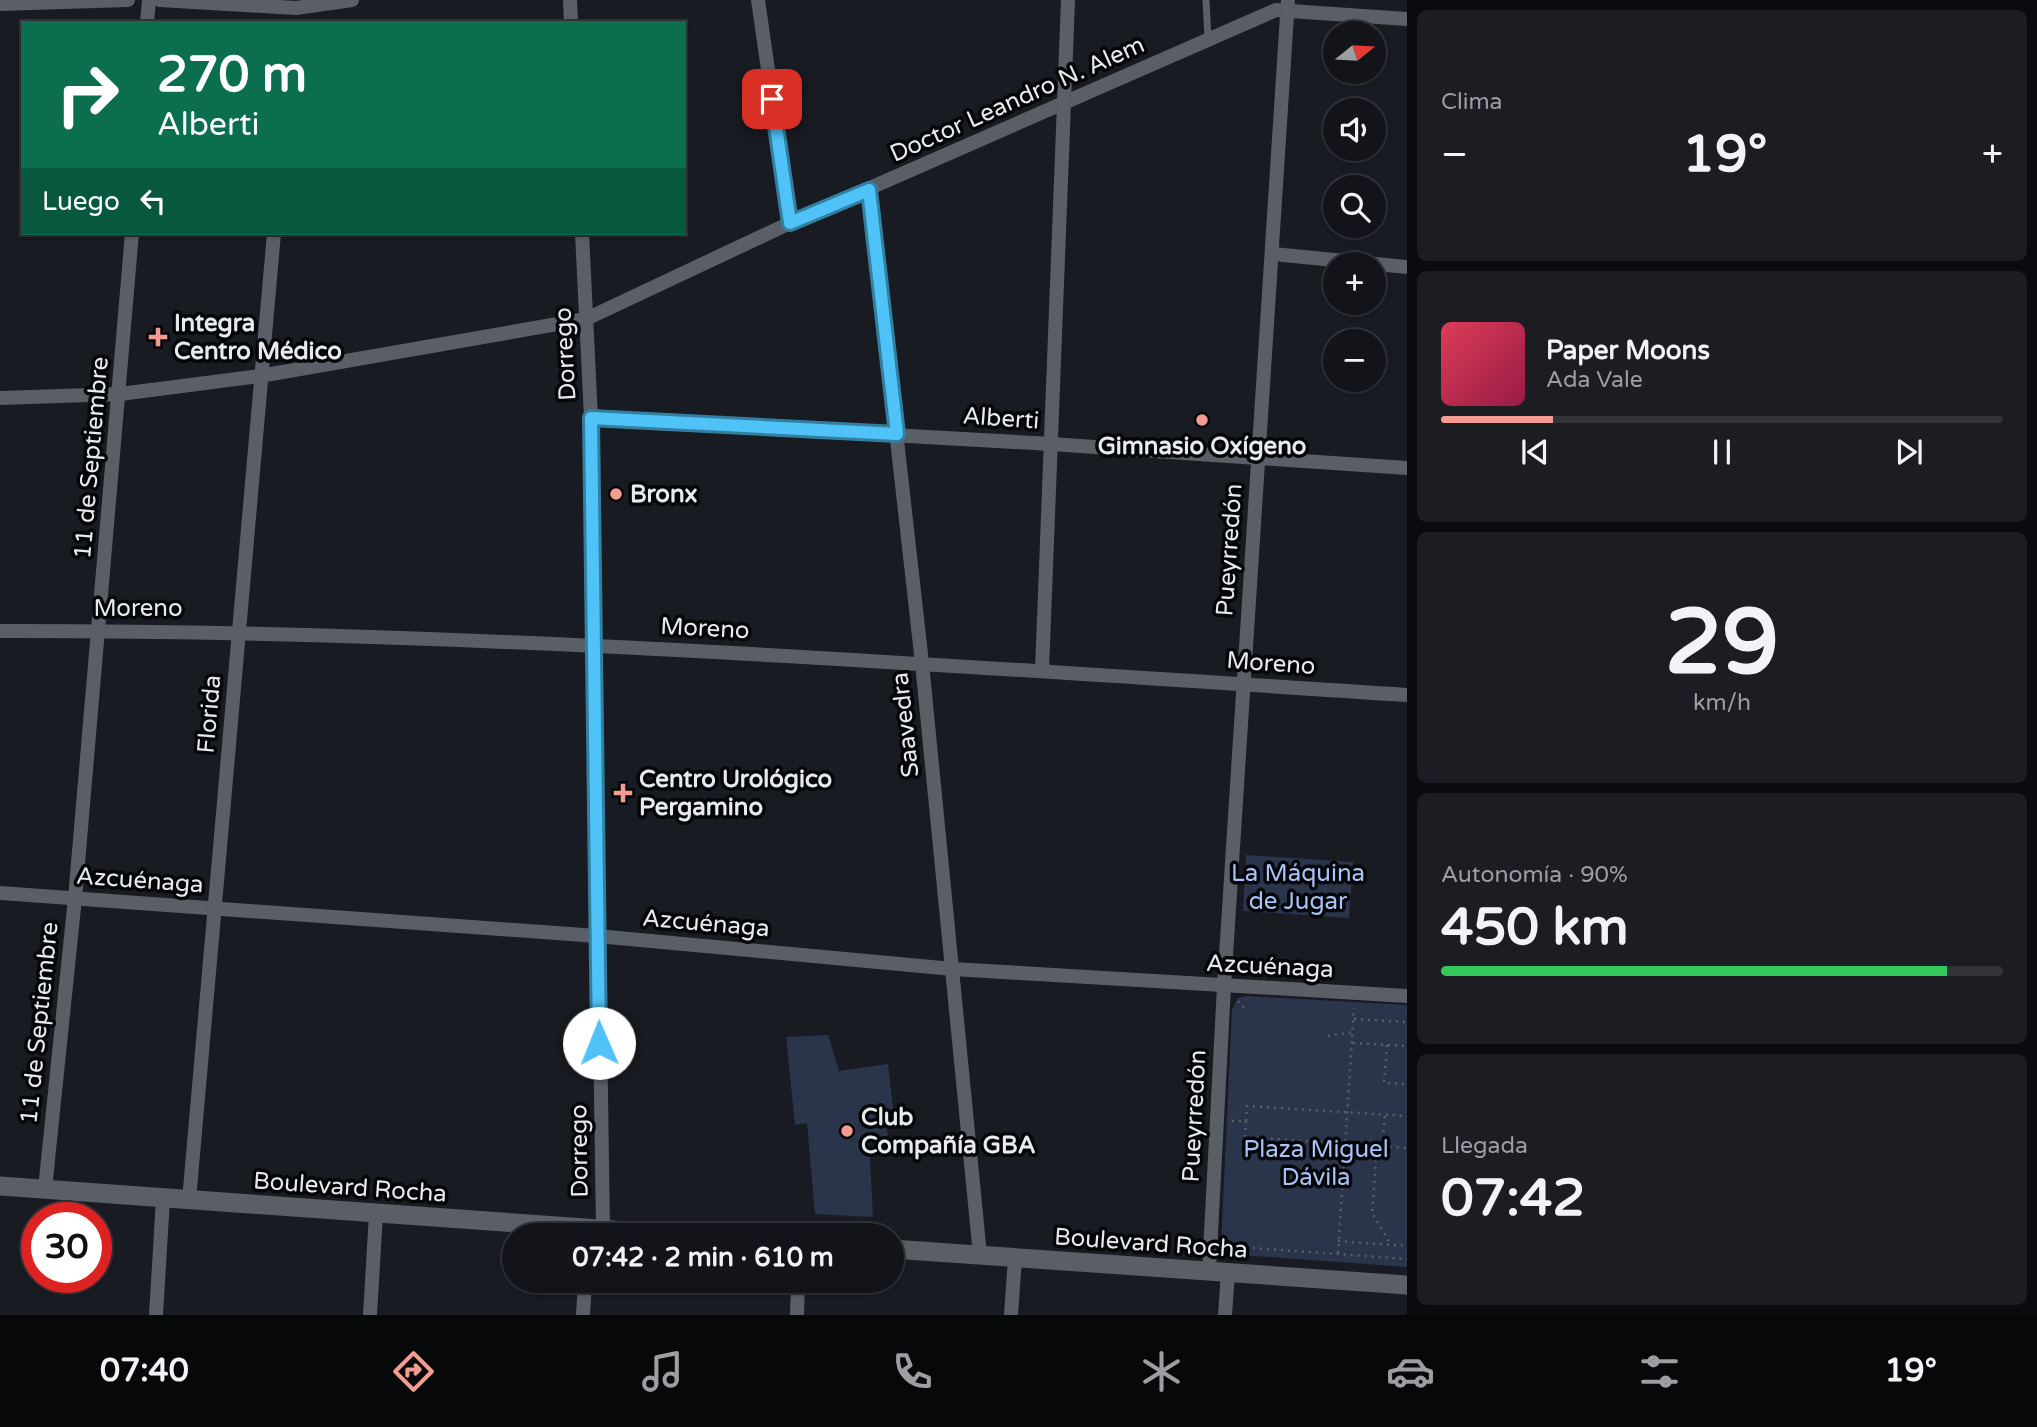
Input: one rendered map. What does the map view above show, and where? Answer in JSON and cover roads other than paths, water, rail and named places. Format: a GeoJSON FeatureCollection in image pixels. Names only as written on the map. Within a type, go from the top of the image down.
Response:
{"type":"FeatureCollection","features":[{"type":"Feature","properties":{"kind":"main road","name":"Boulevard Rocha"},"geometry":{"type":"LineString","coordinates":[[0,1186],[502,1224]]}},
{"type":"Feature","properties":{"kind":"main road","name":"Boulevard Rocha"},"geometry":{"type":"LineString","coordinates":[[904,1250],[1407,1285]]}},
{"type":"Feature","properties":{"kind":"street"},"geometry":{"type":"LineString","coordinates":[[0,4],[128,0]]}},
{"type":"Feature","properties":{"kind":"street"},"geometry":{"type":"LineString","coordinates":[[147,21],[149,0]]}},
{"type":"Feature","properties":{"kind":"street"},"geometry":{"type":"LineString","coordinates":[[160,0],[295,10],[352,0]]}},
{"type":"Feature","properties":{"kind":"street"},"geometry":{"type":"LineString","coordinates":[[570,0],[571,21]]}},
{"type":"Feature","properties":{"kind":"street"},"geometry":{"type":"LineString","coordinates":[[758,0],[790,223]]}},
{"type":"Feature","properties":{"kind":"street"},"geometry":{"type":"LineString","coordinates":[[1042,670],[1068,0]]}},
{"type":"Feature","properties":{"kind":"street","name":"Doctor Leandro N. Alem"},"geometry":{"type":"LineString","coordinates":[[0,398],[120,394],[260,376],[586,319],[790,223],[1288,5],[1407,19]]}},
{"type":"Feature","properties":{"kind":"street","name":"Pueyrredón"},"geometry":{"type":"LineString","coordinates":[[1225,1315],[1218,1271],[1224,986],[1288,5]]}},
{"type":"Feature","properties":{"kind":"street","name":"Saavedra"},"geometry":{"type":"LineString","coordinates":[[869,190],[922,663],[980,1255]]}},
{"type":"Feature","properties":{"kind":"street","name":"11 de Septiembre"},"geometry":{"type":"LineString","coordinates":[[45,1189],[75,898],[132,235]]}},
{"type":"Feature","properties":{"kind":"street","name":"Florida"},"geometry":{"type":"LineString","coordinates":[[190,1200],[274,235]]}},
{"type":"Feature","properties":{"kind":"street","name":"Dorrego"},"geometry":{"type":"LineString","coordinates":[[582,235],[591,418],[596,644],[597,936],[593,1223]]}},
{"type":"Feature","properties":{"kind":"street"},"geometry":{"type":"LineString","coordinates":[[1273,254],[1407,267]]}},
{"type":"Feature","properties":{"kind":"street","name":"Alberti"},"geometry":{"type":"LineString","coordinates":[[591,418],[897,434],[1407,468]]}},
{"type":"Feature","properties":{"kind":"street","name":"Moreno"},"geometry":{"type":"LineString","coordinates":[[0,631],[239,632],[596,644],[1407,695]]}},
{"type":"Feature","properties":{"kind":"street","name":"Azcuénaga"},"geometry":{"type":"LineString","coordinates":[[0,893],[597,936],[953,969],[1407,996]]}},
{"type":"Feature","properties":{"kind":"street"},"geometry":{"type":"LineString","coordinates":[[156,1315],[163,1199]]}},
{"type":"Feature","properties":{"kind":"street"},"geometry":{"type":"LineString","coordinates":[[370,1315],[376,1214]]}},
{"type":"Feature","properties":{"kind":"street"},"geometry":{"type":"LineString","coordinates":[[1011,1315],[1015,1258]]}},
{"type":"Feature","properties":{"kind":"street"},"geometry":{"type":"LineString","coordinates":[[583,1315],[584,1293]]}},
{"type":"Feature","properties":{"kind":"street"},"geometry":{"type":"LineString","coordinates":[[797,1315],[798,1293]]}},
{"type":"Feature","properties":{"kind":"lane"},"geometry":{"type":"LineString","coordinates":[[1206,0],[1208,39]]}},
{"type":"Feature","properties":{"kind":"place","name":"Integra Centro Médico"},"geometry":{"type":"Point","coordinates":[158,337]}},
{"type":"Feature","properties":{"kind":"place","name":"Gimnasio Oxígeno"},"geometry":{"type":"Point","coordinates":[1202,420]}},
{"type":"Feature","properties":{"kind":"place","name":"Bronx"},"geometry":{"type":"Point","coordinates":[616,494]}},
{"type":"Feature","properties":{"kind":"place","name":"Centro Urológico Pergamino"},"geometry":{"type":"Point","coordinates":[623,793]}},
{"type":"Feature","properties":{"kind":"place","name":"Club Compañía GBA"},"geometry":{"type":"Point","coordinates":[847,1131]}},
{"type":"Feature","properties":{"kind":"park label","name":"La Máquina de Jugar"},"geometry":{"type":"Point","coordinates":[1298,887]}},
{"type":"Feature","properties":{"kind":"park label","name":"Plaza Miguel Dávila"},"geometry":{"type":"Point","coordinates":[1316,1163]}}]}
